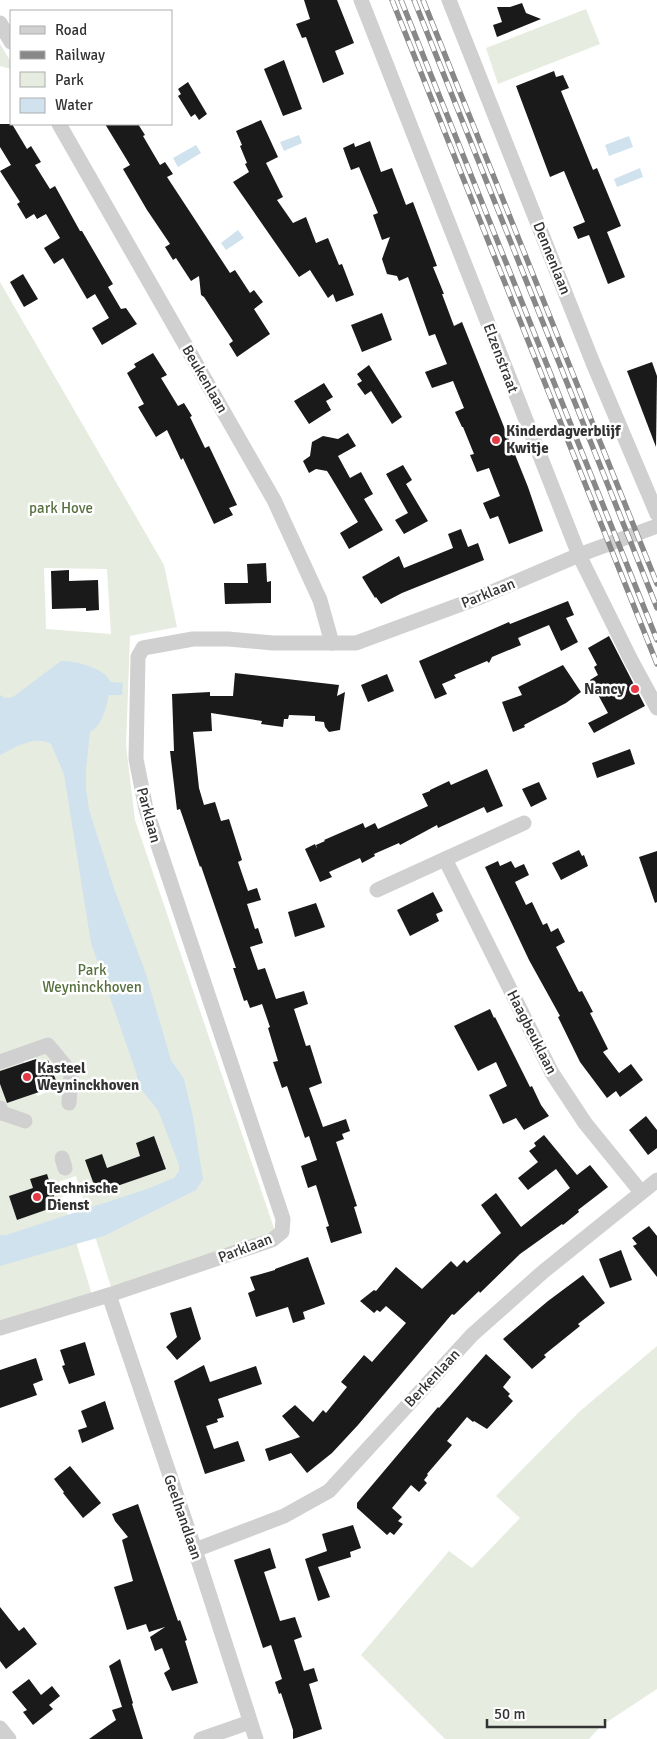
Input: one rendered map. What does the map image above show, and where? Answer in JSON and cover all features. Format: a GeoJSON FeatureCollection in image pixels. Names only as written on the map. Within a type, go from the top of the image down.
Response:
{"type":"FeatureCollection","features":[{"type":"Feature","properties":{"kind":"street","name":"Elzenstraat"},"geometry":{"type":"LineString","coordinates":[[361,0],[579,555],[657,708]]}},
{"type":"Feature","properties":{"kind":"street","name":"Dennenlaan"},"geometry":{"type":"LineString","coordinates":[[449,0],[657,514]]}},
{"type":"Feature","properties":{"kind":"street"},"geometry":{"type":"LineString","coordinates":[[0,23],[10,40]]}},
{"type":"Feature","properties":{"kind":"street","name":"Beukenlaan"},"geometry":{"type":"LineString","coordinates":[[60,125],[274,500],[320,600],[332,643]]}},
{"type":"Feature","properties":{"kind":"street","name":"Parklaan"},"geometry":{"type":"LineString","coordinates":[[109,1294],[272,1240],[282,1232],[283,1218],[146,809],[136,758],[138,657],[143,648],[193,639],[228,638],[273,643],[356,643],[478,598],[579,555],[657,526]]}},
{"type":"Feature","properties":{"kind":"street"},"geometry":{"type":"LineString","coordinates":[[377,890],[524,823]]}},
{"type":"Feature","properties":{"kind":"street","name":"Haagbeuklaan"},"geometry":{"type":"LineString","coordinates":[[445,859],[552,1073],[585,1123],[641,1192]]}},
{"type":"Feature","properties":{"kind":"street"},"geometry":{"type":"LineString","coordinates":[[0,1062],[48,1045],[71,1073],[69,1103]]}},
{"type":"Feature","properties":{"kind":"street"},"geometry":{"type":"LineString","coordinates":[[0,1108],[2,1113],[26,1121]]}},
{"type":"Feature","properties":{"kind":"street","name":"Berkenlaan"},"geometry":{"type":"LineString","coordinates":[[195,1550],[284,1516],[329,1491],[472,1335],[544,1271],[657,1180]]}},
{"type":"Feature","properties":{"kind":"street"},"geometry":{"type":"LineString","coordinates":[[0,1328],[109,1294]]}},
{"type":"Feature","properties":{"kind":"street","name":"Geelhandlaan"},"geometry":{"type":"LineString","coordinates":[[109,1294],[256,1739]]}},
{"type":"Feature","properties":{"kind":"street"},"geometry":{"type":"LineString","coordinates":[[201,1739],[250,1722]]}},
{"type":"Feature","properties":{"kind":"street"},"geometry":{"type":"LineString","coordinates":[[0,1728],[9,1739]]}},
{"type":"Feature","properties":{"kind":"green space"},"geometry":{"type":"Polygon","coordinates":[[[586,9],[600,44],[498,84],[486,48],[586,9]]]}},
{"type":"Feature","properties":{"kind":"green space"},"geometry":{"type":"Polygon","coordinates":[[[0,44],[10,60],[10,69],[0,66],[0,44]]]}},
{"type":"Feature","properties":{"kind":"green space","name":"Park Weyninckhoven"},"geometry":{"type":"Polygon","coordinates":[[[0,282],[164,565],[177,627],[130,636],[126,746],[135,820],[275,1231],[112,1290],[76,1176],[58,1182],[92,1295],[0,1324],[0,1084],[7,1103],[35,1090],[37,1096],[45,1093],[44,1087],[57,1083],[49,1060],[38,1064],[35,1055],[23,1060],[26,1067],[13,1072],[11,1067],[0,1071],[0,282]],[[44,568],[46,629],[111,634],[107,569],[44,568]],[[154,1136],[136,1143],[140,1156],[107,1168],[97,1193],[166,1168],[154,1136]],[[47,1174],[21,1201],[12,1204],[17,1220],[57,1206],[47,1174]]]}},
{"type":"Feature","properties":{"kind":"green space"},"geometry":{"type":"Polygon","coordinates":[[[657,1346],[657,1689],[601,1726],[589,1739],[445,1739],[361,1655],[449,1551],[472,1568],[520,1518],[496,1496],[579,1412],[657,1346]]]}},
{"type":"Feature","properties":{"kind":"water"},"geometry":{"type":"Polygon","coordinates":[[[299,135],[302,143],[284,151],[280,142],[299,135]]]}},
{"type":"Feature","properties":{"kind":"water"},"geometry":{"type":"Polygon","coordinates":[[[629,136],[633,147],[609,156],[605,145],[629,136]]]}},
{"type":"Feature","properties":{"kind":"water"},"geometry":{"type":"Polygon","coordinates":[[[196,145],[201,153],[178,167],[173,158],[196,145]]]}},
{"type":"Feature","properties":{"kind":"water"},"geometry":{"type":"Polygon","coordinates":[[[640,168],[643,177],[617,187],[614,179],[640,168]]]}},
{"type":"Feature","properties":{"kind":"water"},"geometry":{"type":"Polygon","coordinates":[[[238,230],[244,238],[226,250],[221,243],[238,230]]]}},
{"type":"Feature","properties":{"kind":"water"},"geometry":{"type":"Polygon","coordinates":[[[61,661],[83,664],[103,673],[111,682],[123,683],[122,695],[109,695],[101,721],[90,732],[86,769],[89,810],[115,891],[145,971],[171,1060],[184,1079],[193,1117],[203,1179],[196,1190],[104,1236],[0,1266],[0,1235],[6,1235],[147,1189],[174,1178],[179,1171],[179,1165],[158,1110],[140,1088],[91,943],[64,774],[51,744],[45,742],[32,741],[25,743],[0,755],[0,695],[5,698],[13,697],[61,661]]]}},
{"type":"Feature","properties":{"kind":"building"},"geometry":{"type":"Polygon","coordinates":[[[304,0],[337,0],[354,43],[335,51],[344,74],[323,83],[306,37],[302,38],[296,24],[310,19],[304,0]]]}},
{"type":"Feature","properties":{"kind":"building"},"geometry":{"type":"Polygon","coordinates":[[[522,3],[526,13],[541,19],[497,37],[493,25],[502,22],[497,7],[510,7],[522,3]]]}},
{"type":"Feature","properties":{"kind":"building"},"geometry":{"type":"Polygon","coordinates":[[[284,60],[302,109],[283,116],[264,69],[284,60]]]}},
{"type":"Feature","properties":{"kind":"building"},"geometry":{"type":"Polygon","coordinates":[[[554,71],[556,77],[563,75],[569,88],[561,91],[593,170],[597,168],[621,226],[607,232],[625,277],[608,284],[589,235],[578,239],[573,227],[585,222],[564,171],[550,177],[516,86],[554,71]]]}},
{"type":"Feature","properties":{"kind":"building"},"geometry":{"type":"Polygon","coordinates":[[[188,82],[207,114],[199,120],[195,114],[191,117],[178,96],[181,94],[178,89],[188,82]]]}},
{"type":"Feature","properties":{"kind":"building"},"geometry":{"type":"Polygon","coordinates":[[[261,120],[278,157],[266,163],[283,197],[277,200],[293,223],[306,217],[316,243],[328,238],[339,265],[342,264],[354,295],[336,302],[333,294],[328,298],[310,270],[299,277],[233,182],[249,172],[236,131],[261,120]]]}},
{"type":"Feature","properties":{"kind":"building"},"geometry":{"type":"Polygon","coordinates":[[[0,124],[13,125],[27,149],[31,146],[41,162],[35,165],[50,189],[55,186],[80,231],[82,231],[113,284],[108,287],[121,309],[126,308],[137,324],[102,345],[92,328],[109,318],[95,294],[87,299],[63,258],[54,264],[44,248],[60,238],[46,214],[37,219],[34,214],[26,219],[17,204],[20,202],[0,171],[11,165],[0,147],[0,124]]]}},
{"type":"Feature","properties":{"kind":"building"},"geometry":{"type":"Polygon","coordinates":[[[106,125],[139,125],[160,165],[165,162],[173,174],[167,177],[230,273],[235,270],[250,293],[254,290],[263,302],[254,309],[270,334],[237,357],[229,344],[233,341],[201,295],[199,276],[191,281],[176,258],[173,260],[165,247],[170,244],[123,169],[130,165],[106,125]]]}},
{"type":"Feature","properties":{"kind":"building"},"geometry":{"type":"Polygon","coordinates":[[[370,141],[381,172],[392,168],[406,205],[413,202],[437,266],[433,267],[454,326],[462,322],[528,487],[543,531],[509,544],[498,516],[490,519],[483,503],[500,496],[489,468],[477,472],[470,455],[474,454],[455,412],[464,408],[453,381],[432,388],[425,372],[447,364],[435,334],[429,336],[408,277],[399,281],[397,276],[387,274],[382,259],[390,237],[382,240],[373,215],[378,213],[359,167],[351,170],[343,148],[354,143],[355,147],[370,141]]]}},
{"type":"Feature","properties":{"kind":"building"},"geometry":{"type":"Polygon","coordinates":[[[23,274],[38,299],[24,307],[10,282],[23,274]]]}},
{"type":"Feature","properties":{"kind":"building"},"geometry":{"type":"Polygon","coordinates":[[[382,313],[392,340],[362,352],[351,325],[382,313]]]}},
{"type":"Feature","properties":{"kind":"building"},"geometry":{"type":"Polygon","coordinates":[[[153,353],[167,375],[161,378],[178,406],[184,403],[192,416],[190,417],[205,448],[209,446],[237,505],[229,508],[233,515],[214,524],[183,458],[181,460],[167,430],[156,437],[138,407],[144,404],[127,373],[136,367],[134,364],[153,353]]]}},
{"type":"Feature","properties":{"kind":"building"},"geometry":{"type":"Polygon","coordinates":[[[652,362],[657,376],[656,447],[627,371],[652,362]]]}},
{"type":"Feature","properties":{"kind":"building"},"geometry":{"type":"Polygon","coordinates":[[[369,365],[402,417],[392,424],[371,391],[365,395],[357,384],[362,381],[357,374],[369,365]]]}},
{"type":"Feature","properties":{"kind":"building"},"geometry":{"type":"Polygon","coordinates":[[[324,383],[333,397],[326,401],[331,410],[309,424],[294,401],[324,383]]]}},
{"type":"Feature","properties":{"kind":"building"},"geometry":{"type":"Polygon","coordinates":[[[348,433],[356,446],[338,456],[350,478],[361,472],[373,494],[364,499],[383,530],[349,549],[340,533],[358,522],[327,471],[316,469],[309,473],[303,461],[310,456],[312,442],[323,436],[338,439],[348,433]]]}},
{"type":"Feature","properties":{"kind":"building"},"geometry":{"type":"Polygon","coordinates":[[[403,465],[412,480],[406,484],[428,521],[404,534],[395,520],[408,513],[386,474],[403,465]]]}},
{"type":"Feature","properties":{"kind":"building"},"geometry":{"type":"Polygon","coordinates":[[[461,529],[468,547],[478,543],[484,560],[402,593],[381,604],[375,598],[362,577],[399,556],[404,568],[453,548],[448,534],[461,529]]]}},
{"type":"Feature","properties":{"kind":"building"},"geometry":{"type":"Polygon","coordinates":[[[266,563],[267,582],[271,581],[271,603],[225,604],[224,583],[248,583],[247,564],[266,563]]]}},
{"type":"Feature","properties":{"kind":"building"},"geometry":{"type":"Polygon","coordinates":[[[69,570],[69,581],[98,580],[99,610],[86,611],[86,608],[52,609],[51,571],[69,570]]]}},
{"type":"Feature","properties":{"kind":"building"},"geometry":{"type":"Polygon","coordinates":[[[568,601],[574,615],[566,618],[578,642],[561,651],[549,625],[518,638],[521,645],[492,657],[489,663],[487,661],[454,675],[456,678],[442,684],[447,694],[435,699],[419,661],[509,622],[510,624],[568,601]]]}},
{"type":"Feature","properties":{"kind":"building"},"geometry":{"type":"Polygon","coordinates":[[[609,636],[645,706],[594,733],[588,723],[608,713],[590,680],[598,675],[594,667],[597,665],[588,648],[609,636]]]}},
{"type":"Feature","properties":{"kind":"building"},"geometry":{"type":"Polygon","coordinates":[[[563,665],[581,692],[566,703],[513,732],[502,702],[522,695],[518,687],[563,665]]]}},
{"type":"Feature","properties":{"kind":"building"},"geometry":{"type":"Polygon","coordinates":[[[235,673],[339,685],[337,696],[345,692],[340,730],[329,732],[324,722],[315,721],[315,716],[289,715],[288,719],[284,719],[283,727],[261,724],[262,721],[211,713],[212,731],[193,732],[199,788],[204,805],[215,802],[221,821],[229,819],[242,860],[238,862],[248,891],[257,888],[261,900],[247,904],[255,929],[258,928],[263,943],[250,947],[258,970],[265,968],[276,999],[304,991],[308,1004],[294,1009],[306,1046],[310,1045],[322,1083],[309,1088],[323,1127],[346,1119],[350,1131],[342,1134],[344,1139],[336,1142],[357,1206],[354,1207],[362,1233],[331,1243],[326,1227],[329,1226],[316,1185],[308,1188],[301,1166],[317,1160],[309,1136],[305,1138],[287,1086],[282,1088],[273,1062],[278,1061],[262,1004],[250,1008],[247,1000],[244,1001],[233,968],[236,968],[201,866],[180,809],[177,810],[170,751],[174,751],[172,694],[210,692],[210,696],[233,696],[235,673]]]}},
{"type":"Feature","properties":{"kind":"building"},"geometry":{"type":"Polygon","coordinates":[[[387,674],[394,691],[368,702],[361,685],[387,674]]]}},
{"type":"Feature","properties":{"kind":"building"},"geometry":{"type":"Polygon","coordinates":[[[630,749],[635,764],[597,778],[592,763],[630,749]]]}},
{"type":"Feature","properties":{"kind":"building"},"geometry":{"type":"Polygon","coordinates":[[[487,769],[503,806],[487,813],[484,807],[438,828],[437,825],[400,845],[399,843],[374,854],[375,856],[362,863],[360,858],[329,872],[332,877],[320,882],[305,849],[315,844],[317,849],[316,845],[324,840],[363,823],[365,828],[375,823],[378,829],[428,806],[422,794],[449,781],[451,785],[487,769]]]}},
{"type":"Feature","properties":{"kind":"building"},"geometry":{"type":"Polygon","coordinates":[[[539,782],[547,799],[531,807],[522,789],[539,782]]]}},
{"type":"Feature","properties":{"kind":"building"},"geometry":{"type":"Polygon","coordinates":[[[579,850],[582,856],[584,855],[588,866],[561,880],[552,863],[579,850]]]}},
{"type":"Feature","properties":{"kind":"building"},"geometry":{"type":"Polygon","coordinates":[[[657,851],[657,902],[655,903],[639,857],[657,851]]]}},
{"type":"Feature","properties":{"kind":"building"},"geometry":{"type":"Polygon","coordinates":[[[498,861],[500,866],[511,861],[515,868],[524,864],[529,875],[515,882],[526,905],[532,902],[543,925],[547,923],[551,932],[558,928],[565,942],[556,947],[579,992],[582,991],[593,1012],[590,1013],[608,1049],[603,1052],[619,1073],[631,1064],[643,1080],[620,1097],[616,1091],[607,1098],[580,1062],[558,1017],[560,1016],[529,960],[485,867],[498,861]]]}},
{"type":"Feature","properties":{"kind":"building"},"geometry":{"type":"Polygon","coordinates":[[[433,892],[443,911],[436,914],[439,921],[410,936],[397,910],[433,892]]]}},
{"type":"Feature","properties":{"kind":"building"},"geometry":{"type":"Polygon","coordinates":[[[316,903],[325,927],[295,937],[288,912],[316,903]]]}},
{"type":"Feature","properties":{"kind":"building"},"geometry":{"type":"Polygon","coordinates":[[[490,1009],[530,1087],[532,1086],[541,1105],[549,1116],[524,1130],[516,1118],[503,1124],[489,1095],[507,1086],[496,1062],[478,1071],[454,1026],[490,1009]]]}},
{"type":"Feature","properties":{"kind":"building","name":"Kasteel Weyninckhoven"},"geometry":{"type":"Polygon","coordinates":[[[36,1059],[38,1064],[48,1060],[57,1083],[44,1087],[45,1090],[7,1103],[0,1084],[0,1071],[36,1059]]]}},
{"type":"Feature","properties":{"kind":"building"},"geometry":{"type":"Polygon","coordinates":[[[646,1116],[657,1130],[657,1148],[648,1155],[629,1130],[646,1116]]]}},
{"type":"Feature","properties":{"kind":"building"},"geometry":{"type":"Polygon","coordinates":[[[544,1135],[577,1175],[590,1165],[608,1187],[578,1210],[579,1212],[563,1225],[520,1254],[480,1293],[479,1291],[454,1315],[452,1314],[332,1453],[307,1473],[291,1453],[269,1461],[265,1449],[300,1437],[282,1416],[295,1405],[313,1422],[323,1410],[326,1413],[347,1387],[341,1382],[364,1355],[372,1362],[406,1323],[386,1306],[380,1312],[377,1310],[374,1313],[360,1301],[374,1290],[376,1291],[396,1267],[422,1289],[451,1261],[457,1267],[464,1260],[467,1263],[501,1233],[481,1205],[496,1193],[521,1227],[570,1188],[556,1169],[528,1190],[518,1178],[538,1162],[529,1151],[536,1146],[534,1143],[544,1135]]]}},
{"type":"Feature","properties":{"kind":"building"},"geometry":{"type":"Polygon","coordinates":[[[154,1136],[166,1169],[97,1193],[85,1160],[102,1154],[107,1168],[140,1156],[136,1143],[154,1136]]]}},
{"type":"Feature","properties":{"kind":"building","name":"Technische Dienst"},"geometry":{"type":"Polygon","coordinates":[[[47,1174],[57,1206],[17,1220],[9,1196],[33,1188],[30,1179],[47,1174]]]}},
{"type":"Feature","properties":{"kind":"building"},"geometry":{"type":"Polygon","coordinates":[[[649,1226],[657,1236],[657,1277],[633,1246],[637,1244],[632,1238],[649,1226]]]}},
{"type":"Feature","properties":{"kind":"building"},"geometry":{"type":"Polygon","coordinates":[[[621,1250],[632,1280],[610,1288],[599,1259],[621,1250]]]}},
{"type":"Feature","properties":{"kind":"building"},"geometry":{"type":"Polygon","coordinates":[[[308,1257],[325,1304],[303,1312],[305,1319],[293,1323],[288,1307],[256,1317],[248,1293],[255,1290],[250,1277],[275,1270],[308,1257]]]}},
{"type":"Feature","properties":{"kind":"building"},"geometry":{"type":"Polygon","coordinates":[[[583,1275],[605,1303],[578,1324],[580,1326],[544,1355],[546,1357],[532,1369],[503,1339],[548,1301],[583,1275]]]}},
{"type":"Feature","properties":{"kind":"building"},"geometry":{"type":"Polygon","coordinates":[[[191,1307],[201,1339],[177,1360],[166,1347],[177,1337],[170,1313],[191,1307]]]}},
{"type":"Feature","properties":{"kind":"building"},"geometry":{"type":"Polygon","coordinates":[[[85,1342],[95,1375],[69,1384],[62,1366],[65,1365],[60,1350],[85,1342]]]}},
{"type":"Feature","properties":{"kind":"building"},"geometry":{"type":"Polygon","coordinates":[[[486,1354],[511,1377],[503,1387],[510,1394],[508,1396],[513,1401],[487,1429],[467,1417],[447,1441],[452,1445],[427,1474],[424,1480],[427,1483],[419,1492],[411,1485],[392,1508],[402,1517],[398,1521],[403,1524],[394,1535],[390,1532],[387,1535],[357,1508],[357,1503],[438,1407],[486,1354]]]}},
{"type":"Feature","properties":{"kind":"building"},"geometry":{"type":"Polygon","coordinates":[[[36,1358],[43,1380],[33,1384],[37,1395],[0,1408],[0,1370],[36,1358]]]}},
{"type":"Feature","properties":{"kind":"building"},"geometry":{"type":"Polygon","coordinates":[[[204,1365],[210,1382],[256,1366],[262,1384],[218,1399],[224,1417],[217,1419],[218,1422],[206,1426],[214,1449],[238,1441],[245,1461],[205,1474],[174,1381],[204,1365]]]}},
{"type":"Feature","properties":{"kind":"building"},"geometry":{"type":"Polygon","coordinates":[[[105,1401],[114,1429],[82,1443],[78,1430],[87,1427],[81,1411],[105,1401]]]}},
{"type":"Feature","properties":{"kind":"building"},"geometry":{"type":"Polygon","coordinates":[[[70,1466],[101,1503],[83,1518],[54,1479],[70,1466]]]}},
{"type":"Feature","properties":{"kind":"building"},"geometry":{"type":"Polygon","coordinates":[[[138,1504],[178,1621],[180,1620],[187,1640],[185,1641],[198,1683],[172,1691],[164,1673],[170,1669],[162,1648],[155,1651],[150,1637],[165,1627],[149,1632],[146,1624],[127,1630],[114,1587],[133,1581],[122,1540],[128,1537],[115,1521],[112,1514],[138,1504]]]}},
{"type":"Feature","properties":{"kind":"building"},"geometry":{"type":"Polygon","coordinates":[[[353,1525],[361,1548],[350,1552],[351,1557],[318,1567],[330,1597],[318,1601],[305,1559],[327,1551],[322,1534],[353,1525]]]}},
{"type":"Feature","properties":{"kind":"building"},"geometry":{"type":"Polygon","coordinates":[[[270,1548],[276,1568],[264,1572],[280,1621],[295,1617],[302,1637],[294,1640],[304,1671],[314,1668],[318,1681],[309,1684],[322,1729],[293,1739],[293,1730],[281,1693],[279,1694],[275,1682],[282,1679],[271,1645],[263,1648],[234,1560],[270,1548]]]}},
{"type":"Feature","properties":{"kind":"building"},"geometry":{"type":"Polygon","coordinates":[[[0,1607],[19,1631],[24,1627],[37,1644],[6,1669],[0,1661],[0,1607]]]}},
{"type":"Feature","properties":{"kind":"building"},"geometry":{"type":"Polygon","coordinates":[[[120,1659],[143,1739],[89,1739],[116,1720],[112,1710],[122,1707],[109,1666],[120,1659]]]}},
{"type":"Feature","properties":{"kind":"building"},"geometry":{"type":"Polygon","coordinates":[[[29,1679],[41,1695],[52,1686],[60,1696],[49,1705],[53,1709],[33,1725],[23,1712],[27,1710],[12,1692],[29,1679]]]}},
{"type":"Feature","properties":{"kind":"railway"},"geometry":{"type":"LineString","coordinates":[[392,0],[657,664]]}},
{"type":"Feature","properties":{"kind":"railway"},"geometry":{"type":"LineString","coordinates":[[401,0],[657,640]]}},
{"type":"Feature","properties":{"kind":"railway"},"geometry":{"type":"LineString","coordinates":[[414,0],[657,608]]}},
{"type":"Feature","properties":{"kind":"railway"},"geometry":{"type":"LineString","coordinates":[[423,0],[657,584]]}},
{"type":"Feature","properties":{"kind":"place","name":"Kinderdagverblijf Kwitje"},"geometry":{"type":"Point","coordinates":[496,440]}},
{"type":"Feature","properties":{"kind":"place","name":"Nancy"},"geometry":{"type":"Point","coordinates":[635,689]}},
{"type":"Feature","properties":{"kind":"place","name":"Kasteel Weyninckhoven"},"geometry":{"type":"Point","coordinates":[27,1077]}},
{"type":"Feature","properties":{"kind":"place","name":"Technische Dienst"},"geometry":{"type":"Point","coordinates":[37,1197]}},
{"type":"Feature","properties":{"kind":"park label","name":"park Hove"},"geometry":{"type":"Point","coordinates":[61,508]}}]}
